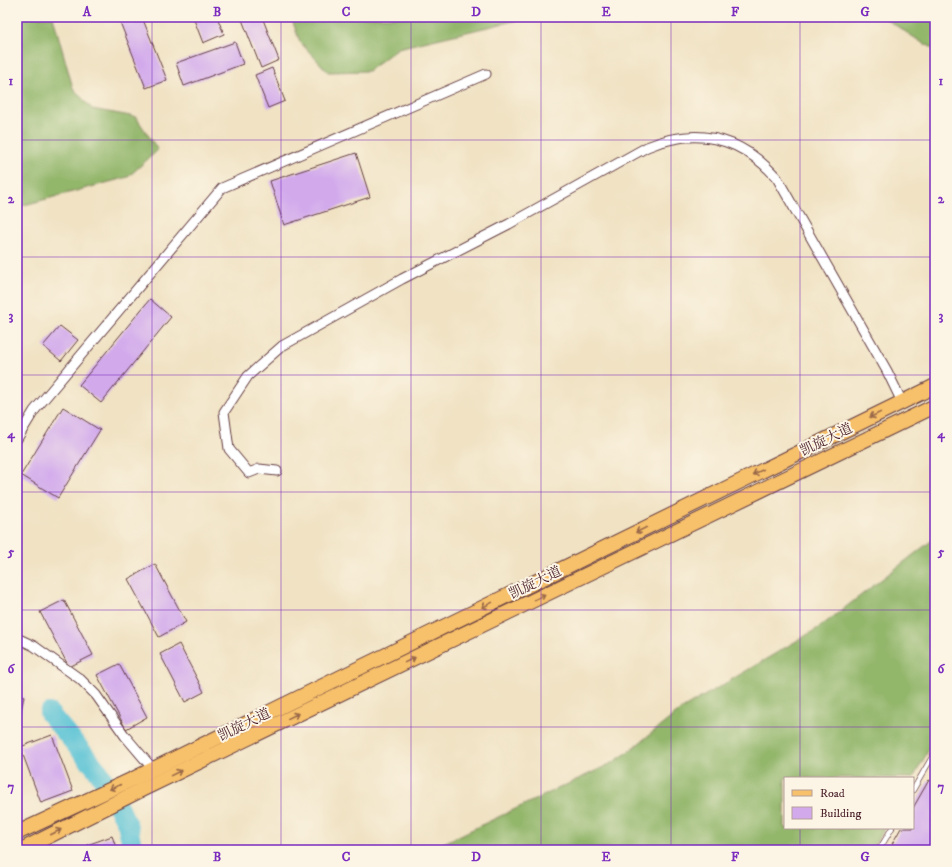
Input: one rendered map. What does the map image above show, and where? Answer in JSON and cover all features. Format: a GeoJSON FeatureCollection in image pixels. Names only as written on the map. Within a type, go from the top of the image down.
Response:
{"type":"FeatureCollection","features":[{"type":"Feature","properties":{"kind":"main road","name":"凯旋大道"},"geometry":{"type":"LineString","coordinates":[[138,784],[153,769],[935,386]]}},
{"type":"Feature","properties":{"kind":"main road","name":"凯旋大道"},"geometry":{"type":"LineString","coordinates":[[138,784],[935,406]]}},
{"type":"Feature","properties":{"kind":"main road"},"geometry":{"type":"LineString","coordinates":[[17,833],[95,796],[138,784]]}},
{"type":"Feature","properties":{"kind":"main road"},"geometry":{"type":"LineString","coordinates":[[21,850],[104,808],[138,784]]}},
{"type":"Feature","properties":{"kind":"street"},"geometry":{"type":"LineString","coordinates":[[17,439],[34,411],[222,188],[486,74]]}},
{"type":"Feature","properties":{"kind":"street"},"geometry":{"type":"LineString","coordinates":[[277,472],[259,469],[249,473],[229,449],[224,412],[248,376],[282,346],[402,279],[510,224],[647,146],[684,136],[696,136],[722,140],[734,145],[747,151],[758,159],[777,178],[887,371],[902,402]]}},
{"type":"Feature","properties":{"kind":"street"},"geometry":{"type":"LineString","coordinates":[[17,638],[34,646],[80,680],[96,696],[125,736],[153,769]]}},
{"type":"Feature","properties":{"kind":"lane"},"geometry":{"type":"LineString","coordinates":[[914,788],[935,752]]}},
{"type":"Feature","properties":{"kind":"lane"},"geometry":{"type":"LineString","coordinates":[[879,850],[891,829]]}},
{"type":"Feature","properties":{"kind":"green space"},"geometry":{"type":"Polygon","coordinates":[[[17,17],[53,17],[73,88],[92,109],[136,117],[158,150],[128,177],[17,207],[17,17]]]}},
{"type":"Feature","properties":{"kind":"green space"},"geometry":{"type":"Polygon","coordinates":[[[291,17],[522,17],[518,20],[398,48],[368,71],[328,72],[300,42],[291,17]]]}},
{"type":"Feature","properties":{"kind":"green space"},"geometry":{"type":"Polygon","coordinates":[[[883,17],[935,17],[935,49],[921,42],[883,17]]]}},
{"type":"Feature","properties":{"kind":"green space"},"geometry":{"type":"Polygon","coordinates":[[[935,538],[935,739],[914,777],[784,777],[784,829],[884,829],[871,850],[615,850],[608,848],[594,850],[429,850],[612,763],[682,709],[820,627],[935,538]]]}},
{"type":"Feature","properties":{"kind":"building"},"geometry":{"type":"Polygon","coordinates":[[[118,17],[142,17],[167,80],[146,88],[118,17]]]}},
{"type":"Feature","properties":{"kind":"building"},"geometry":{"type":"Polygon","coordinates":[[[193,17],[217,17],[224,34],[203,43],[193,17]]]}},
{"type":"Feature","properties":{"kind":"building"},"geometry":{"type":"Polygon","coordinates":[[[241,17],[262,17],[279,60],[261,68],[241,17]]]}},
{"type":"Feature","properties":{"kind":"building"},"geometry":{"type":"Polygon","coordinates":[[[235,42],[243,64],[184,86],[176,63],[235,42]]]}},
{"type":"Feature","properties":{"kind":"building"},"geometry":{"type":"Polygon","coordinates":[[[272,68],[285,101],[268,108],[255,75],[272,68]]]}},
{"type":"Feature","properties":{"kind":"building"},"geometry":{"type":"Polygon","coordinates":[[[356,153],[370,197],[284,225],[270,181],[356,153]]]}},
{"type":"Feature","properties":{"kind":"building"},"geometry":{"type":"Polygon","coordinates":[[[150,299],[171,317],[101,403],[79,385],[150,299]]]}},
{"type":"Feature","properties":{"kind":"building"},"geometry":{"type":"Polygon","coordinates":[[[60,326],[78,340],[61,361],[43,346],[60,326]]]}},
{"type":"Feature","properties":{"kind":"building"},"geometry":{"type":"Polygon","coordinates":[[[63,407],[100,430],[58,498],[21,475],[63,407]]]}},
{"type":"Feature","properties":{"kind":"building"},"geometry":{"type":"Polygon","coordinates":[[[155,564],[186,622],[159,637],[128,579],[155,564]]]}},
{"type":"Feature","properties":{"kind":"building"},"geometry":{"type":"Polygon","coordinates":[[[64,600],[93,655],[69,667],[40,612],[64,600]]]}},
{"type":"Feature","properties":{"kind":"building"},"geometry":{"type":"Polygon","coordinates":[[[179,644],[204,692],[185,702],[160,654],[179,644]]]}},
{"type":"Feature","properties":{"kind":"building"},"geometry":{"type":"Polygon","coordinates":[[[119,664],[147,717],[126,729],[97,675],[119,664]]]}},
{"type":"Feature","properties":{"kind":"building"},"geometry":{"type":"Polygon","coordinates":[[[17,695],[24,697],[18,724],[17,723],[17,695]]]}},
{"type":"Feature","properties":{"kind":"building"},"geometry":{"type":"Polygon","coordinates":[[[52,735],[73,791],[41,803],[20,747],[52,735]]]}},
{"type":"Feature","properties":{"kind":"building"},"geometry":{"type":"Polygon","coordinates":[[[929,780],[935,783],[935,850],[901,850],[892,844],[900,829],[914,829],[914,806],[929,780]]]}},
{"type":"Feature","properties":{"kind":"building"},"geometry":{"type":"Polygon","coordinates":[[[112,836],[117,850],[89,850],[87,845],[112,836]]]}},
{"type":"Feature","properties":{"kind":"waterway"},"geometry":{"type":"LineString","coordinates":[[49,713],[99,772],[127,823],[133,850]]}}]}
